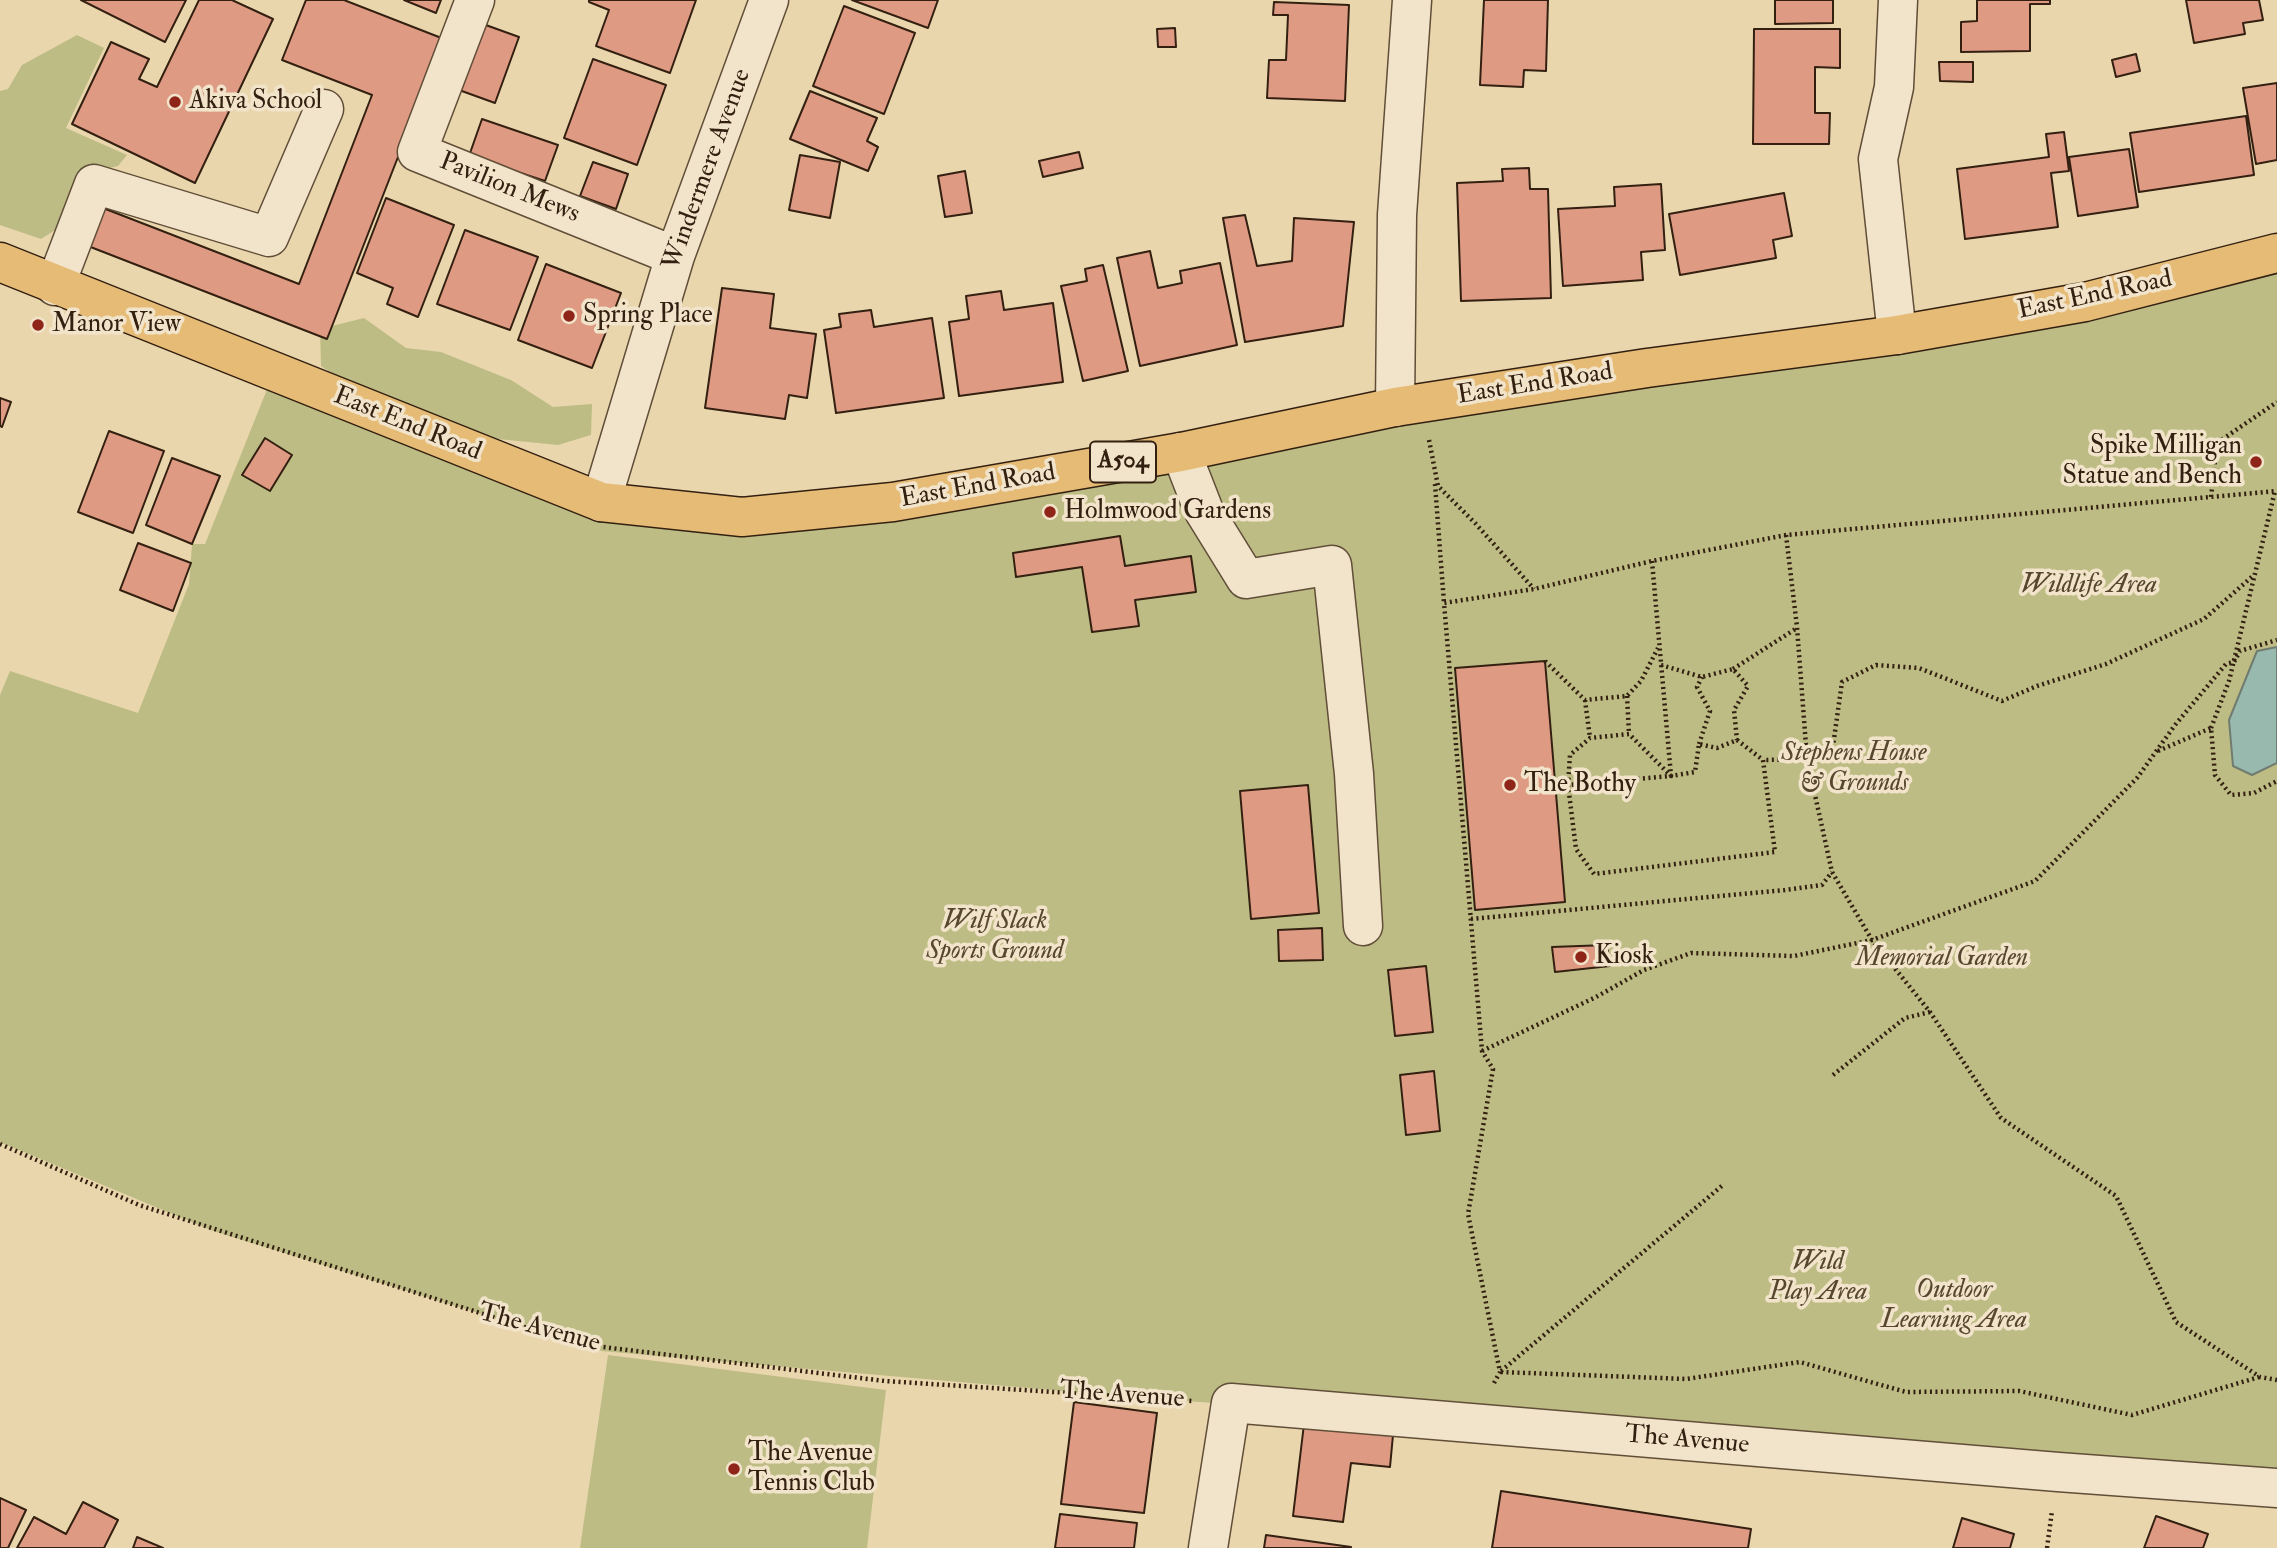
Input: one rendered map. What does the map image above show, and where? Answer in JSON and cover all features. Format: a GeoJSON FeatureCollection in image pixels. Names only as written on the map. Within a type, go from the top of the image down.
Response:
{"type":"FeatureCollection","features":[{"type":"Feature","properties":{"kind":"main road","name":"East End Road"},"geometry":{"type":"LineString","coordinates":[[0,262],[601,502],[742,517],[893,502],[1181,452],[1411,404],[1647,368],[1897,335],[2085,302],[2277,253]]}},
{"type":"Feature","properties":{"kind":"street","name":"Pavilion Mews"},"geometry":{"type":"LineString","coordinates":[[475,0],[416,152],[675,256]]}},
{"type":"Feature","properties":{"kind":"street","name":"Windermere Avenue"},"geometry":{"type":"LineString","coordinates":[[601,502],[675,256],[769,0]]}},
{"type":"Feature","properties":{"kind":"street"},"geometry":{"type":"LineString","coordinates":[[1411,404],[1397,215],[1412,0]]}},
{"type":"Feature","properties":{"kind":"street"},"geometry":{"type":"LineString","coordinates":[[1897,335],[1878,159],[1894,87],[1898,0]]}},
{"type":"Feature","properties":{"kind":"street"},"geometry":{"type":"LineString","coordinates":[[55,286],[94,184],[269,237],[324,109]]}},
{"type":"Feature","properties":{"kind":"street"},"geometry":{"type":"LineString","coordinates":[[1181,452],[1204,511],[1246,579],[1332,565],[1354,774],[1363,926]]}},
{"type":"Feature","properties":{"kind":"street"},"geometry":{"type":"LineString","coordinates":[[1208,1548],[1231,1404]]}},
{"type":"Feature","properties":{"kind":"street","name":"The Avenue"},"geometry":{"type":"LineString","coordinates":[[1231,1404],[2277,1488]]}},
{"type":"Feature","properties":{"kind":"path"},"geometry":{"type":"LineString","coordinates":[[2211,497],[2217,443],[2277,402]]}},
{"type":"Feature","properties":{"kind":"path"},"geometry":{"type":"LineString","coordinates":[[1411,404],[1429,438],[1437,486],[1475,523],[1534,589]]}},
{"type":"Feature","properties":{"kind":"path"},"geometry":{"type":"LineString","coordinates":[[1435,483],[1482,1051],[1493,1069],[1468,1214],[1500,1372]]}},
{"type":"Feature","properties":{"kind":"path"},"geometry":{"type":"LineString","coordinates":[[1444,603],[1534,589],[1652,561],[1786,535],[2276,491],[2234,662],[2211,727],[2215,775],[2231,795],[2254,793],[2277,781]]}},
{"type":"Feature","properties":{"kind":"path"},"geometry":{"type":"LineString","coordinates":[[1786,535],[1797,627],[1807,759],[1832,872],[1872,940],[1930,1012],[2001,1118],[2116,1196],[2176,1322],[2260,1377],[2277,1380]]}},
{"type":"Feature","properties":{"kind":"path"},"geometry":{"type":"LineString","coordinates":[[1652,561],[1671,776]]}},
{"type":"Feature","properties":{"kind":"path"},"geometry":{"type":"LineString","coordinates":[[1733,669],[1748,686],[1734,710],[1737,740],[1763,760],[1807,759],[1832,753],[1842,682],[1876,665],[1919,668],[2002,701],[2037,686],[2106,664],[2204,619],[2254,575]]}},
{"type":"Feature","properties":{"kind":"path"},"geometry":{"type":"LineString","coordinates":[[1661,665],[1702,677],[1733,669],[1797,627]]}},
{"type":"Feature","properties":{"kind":"path"},"geometry":{"type":"LineString","coordinates":[[1482,1051],[1596,998],[1644,970],[1691,953],[1794,956],[1872,940],[2035,881],[2137,778],[2175,725],[2226,664],[2234,662],[2240,651],[2277,640]]}},
{"type":"Feature","properties":{"kind":"path"},"geometry":{"type":"LineString","coordinates":[[1585,700],[1627,696],[1641,681],[1659,647]]}},
{"type":"Feature","properties":{"kind":"path"},"geometry":{"type":"LineString","coordinates":[[1545,661],[1585,700],[1590,738]]}},
{"type":"Feature","properties":{"kind":"path"},"geometry":{"type":"LineString","coordinates":[[1568,786],[1695,772],[1699,744],[1710,711],[1697,687],[1702,677]]}},
{"type":"Feature","properties":{"kind":"path"},"geometry":{"type":"LineString","coordinates":[[1627,696],[1629,734],[1671,776]]}},
{"type":"Feature","properties":{"kind":"path"},"geometry":{"type":"LineString","coordinates":[[2155,752],[2211,727]]}},
{"type":"Feature","properties":{"kind":"path"},"geometry":{"type":"LineString","coordinates":[[1629,734],[1590,738],[1570,755],[1568,786],[1576,849],[1594,874],[1775,852],[1763,760]]}},
{"type":"Feature","properties":{"kind":"path"},"geometry":{"type":"LineString","coordinates":[[1699,744],[1717,748],[1737,740]]}},
{"type":"Feature","properties":{"kind":"path"},"geometry":{"type":"LineString","coordinates":[[1471,919],[1785,890],[1822,885],[1832,872]]}},
{"type":"Feature","properties":{"kind":"path"},"geometry":{"type":"LineString","coordinates":[[1833,1075],[1905,1018],[1930,1012]]}},
{"type":"Feature","properties":{"kind":"path","name":"The Avenue"},"geometry":{"type":"LineString","coordinates":[[0,1144],[139,1205],[578,1344],[885,1381],[1231,1404]]}},
{"type":"Feature","properties":{"kind":"path"},"geometry":{"type":"LineString","coordinates":[[1490,1392],[1500,1372],[1723,1185]]}},
{"type":"Feature","properties":{"kind":"path"},"geometry":{"type":"LineString","coordinates":[[1500,1372],[1686,1379],[1800,1362],[1906,1392],[2019,1391],[2133,1415],[2260,1377]]}},
{"type":"Feature","properties":{"kind":"green space"},"geometry":{"type":"Polygon","coordinates":[[[77,35],[104,48],[66,128],[127,155],[118,166],[91,172],[60,227],[41,239],[0,225],[0,91],[8,89],[22,65],[77,35]]]}},
{"type":"Feature","properties":{"kind":"green space"},"geometry":{"type":"Polygon","coordinates":[[[2277,253],[2277,1484],[1121,1396],[601,1351],[213,1231],[0,1142],[0,695],[10,671],[138,713],[189,584],[192,544],[205,544],[272,377],[602,503],[741,518],[2277,253]]]}},
{"type":"Feature","properties":{"kind":"green space"},"geometry":{"type":"Polygon","coordinates":[[[364,318],[406,348],[441,352],[511,380],[553,407],[592,404],[591,435],[558,445],[498,439],[348,384],[321,366],[320,329],[364,318]]]}},
{"type":"Feature","properties":{"kind":"green space","name":"The Avenue Tennis Club"},"geometry":{"type":"Polygon","coordinates":[[[608,1355],[886,1390],[867,1548],[580,1548],[608,1355]]]}},
{"type":"Feature","properties":{"kind":"water"},"geometry":{"type":"Polygon","coordinates":[[[2277,647],[2277,763],[2252,775],[2233,766],[2229,720],[2257,651],[2277,647]]]}},
{"type":"Feature","properties":{"kind":"building"},"geometry":{"type":"Polygon","coordinates":[[[81,0],[186,0],[165,42],[81,0]]]}},
{"type":"Feature","properties":{"kind":"building"},"geometry":{"type":"Polygon","coordinates":[[[199,0],[232,0],[273,19],[195,183],[72,124],[111,42],[149,59],[139,79],[157,87],[199,0]]]}},
{"type":"Feature","properties":{"kind":"building"},"geometry":{"type":"Polygon","coordinates":[[[306,0],[344,0],[444,39],[327,339],[88,246],[103,208],[299,284],[372,95],[282,60],[306,0]]]}},
{"type":"Feature","properties":{"kind":"building"},"geometry":{"type":"Polygon","coordinates":[[[404,0],[441,0],[436,13],[404,0]]]}},
{"type":"Feature","properties":{"kind":"building"},"geometry":{"type":"Polygon","coordinates":[[[589,0],[696,0],[670,73],[596,46],[609,10],[589,0]]]}},
{"type":"Feature","properties":{"kind":"building"},"geometry":{"type":"Polygon","coordinates":[[[852,0],[938,0],[928,28],[852,0]]]}},
{"type":"Feature","properties":{"kind":"building"},"geometry":{"type":"Polygon","coordinates":[[[1484,0],[1548,0],[1546,71],[1524,70],[1523,87],[1480,85],[1484,0]]]}},
{"type":"Feature","properties":{"kind":"building"},"geometry":{"type":"Polygon","coordinates":[[[1775,0],[1833,0],[1833,23],[1775,24],[1775,0]]]}},
{"type":"Feature","properties":{"kind":"building"},"geometry":{"type":"Polygon","coordinates":[[[1977,0],[2050,0],[2050,4],[2030,4],[2030,51],[1961,52],[1961,22],[1977,21],[1977,0]]]}},
{"type":"Feature","properties":{"kind":"building"},"geometry":{"type":"Polygon","coordinates":[[[2186,0],[2259,0],[2263,20],[2243,23],[2245,34],[2194,43],[2186,0]]]}},
{"type":"Feature","properties":{"kind":"building"},"geometry":{"type":"Polygon","coordinates":[[[1274,2],[1349,5],[1345,101],[1267,98],[1269,60],[1286,60],[1288,15],[1273,15],[1274,2]]]}},
{"type":"Feature","properties":{"kind":"building"},"geometry":{"type":"Polygon","coordinates":[[[844,6],[915,33],[884,114],[813,86],[844,6]]]}},
{"type":"Feature","properties":{"kind":"building"},"geometry":{"type":"Polygon","coordinates":[[[483,24],[519,37],[495,103],[459,90],[483,24]]]}},
{"type":"Feature","properties":{"kind":"building"},"geometry":{"type":"Polygon","coordinates":[[[1175,28],[1176,47],[1158,47],[1157,29],[1175,28]]]}},
{"type":"Feature","properties":{"kind":"building"},"geometry":{"type":"Polygon","coordinates":[[[1754,29],[1840,29],[1840,68],[1815,67],[1815,113],[1830,113],[1829,144],[1753,144],[1754,29]]]}},
{"type":"Feature","properties":{"kind":"building"},"geometry":{"type":"Polygon","coordinates":[[[2136,54],[2140,71],[2116,77],[2112,60],[2136,54]]]}},
{"type":"Feature","properties":{"kind":"building"},"geometry":{"type":"Polygon","coordinates":[[[593,59],[666,85],[637,165],[564,138],[593,59]]]}},
{"type":"Feature","properties":{"kind":"building"},"geometry":{"type":"Polygon","coordinates":[[[1939,62],[1973,62],[1973,82],[1940,81],[1939,62]]]}},
{"type":"Feature","properties":{"kind":"building"},"geometry":{"type":"Polygon","coordinates":[[[2277,83],[2277,160],[2256,164],[2243,88],[2277,83]]]}},
{"type":"Feature","properties":{"kind":"building"},"geometry":{"type":"Polygon","coordinates":[[[810,91],[877,118],[867,141],[878,147],[868,171],[790,139],[810,91]]]}},
{"type":"Feature","properties":{"kind":"building"},"geometry":{"type":"Polygon","coordinates":[[[2246,116],[2254,175],[2139,192],[2130,133],[2246,116]]]}},
{"type":"Feature","properties":{"kind":"building"},"geometry":{"type":"Polygon","coordinates":[[[482,119],[558,145],[545,181],[469,156],[482,119]]]}},
{"type":"Feature","properties":{"kind":"building"},"geometry":{"type":"Polygon","coordinates":[[[2064,132],[2069,171],[2051,173],[2058,227],[1965,239],[1957,169],[2049,157],[2046,134],[2064,132]]]}},
{"type":"Feature","properties":{"kind":"building"},"geometry":{"type":"Polygon","coordinates":[[[2129,149],[2138,207],[2078,216],[2069,157],[2129,149]]]}},
{"type":"Feature","properties":{"kind":"building"},"geometry":{"type":"Polygon","coordinates":[[[1079,152],[1083,168],[1043,177],[1039,161],[1079,152]]]}},
{"type":"Feature","properties":{"kind":"building"},"geometry":{"type":"Polygon","coordinates":[[[800,155],[840,162],[830,218],[789,210],[800,155]]]}},
{"type":"Feature","properties":{"kind":"building"},"geometry":{"type":"Polygon","coordinates":[[[593,162],[628,174],[616,209],[580,196],[593,162]]]}},
{"type":"Feature","properties":{"kind":"building"},"geometry":{"type":"Polygon","coordinates":[[[1529,168],[1530,189],[1548,189],[1551,298],[1461,301],[1457,183],[1503,181],[1502,169],[1529,168]]]}},
{"type":"Feature","properties":{"kind":"building"},"geometry":{"type":"Polygon","coordinates":[[[965,171],[972,213],[945,217],[938,176],[965,171]]]}},
{"type":"Feature","properties":{"kind":"building"},"geometry":{"type":"Polygon","coordinates":[[[1661,184],[1665,250],[1641,252],[1643,280],[1563,286],[1558,209],[1615,206],[1614,187],[1661,184]]]}},
{"type":"Feature","properties":{"kind":"building"},"geometry":{"type":"Polygon","coordinates":[[[1784,193],[1792,236],[1773,240],[1776,258],[1680,275],[1669,214],[1784,193]]]}},
{"type":"Feature","properties":{"kind":"building"},"geometry":{"type":"Polygon","coordinates":[[[386,198],[454,225],[418,317],[387,304],[393,288],[357,273],[386,198]]]}},
{"type":"Feature","properties":{"kind":"building"},"geometry":{"type":"Polygon","coordinates":[[[1245,215],[1257,266],[1292,261],[1294,218],[1354,222],[1343,326],[1245,342],[1223,218],[1245,215]]]}},
{"type":"Feature","properties":{"kind":"building"},"geometry":{"type":"Polygon","coordinates":[[[465,230],[538,257],[510,330],[437,304],[465,230]]]}},
{"type":"Feature","properties":{"kind":"building"},"geometry":{"type":"Polygon","coordinates":[[[1150,251],[1158,288],[1182,283],[1180,271],[1220,263],[1237,345],[1140,366],[1117,258],[1150,251]]]}},
{"type":"Feature","properties":{"kind":"building","name":"Spring Place"},"geometry":{"type":"Polygon","coordinates":[[[546,264],[621,293],[592,368],[518,340],[546,264]]]}},
{"type":"Feature","properties":{"kind":"building"},"geometry":{"type":"Polygon","coordinates":[[[1103,265],[1128,371],[1083,381],[1061,286],[1087,281],[1085,269],[1103,265]]]}},
{"type":"Feature","properties":{"kind":"building"},"geometry":{"type":"Polygon","coordinates":[[[722,288],[774,294],[770,328],[816,334],[807,398],[789,395],[785,419],[705,408],[722,288]]]}},
{"type":"Feature","properties":{"kind":"building"},"geometry":{"type":"Polygon","coordinates":[[[1001,291],[1004,310],[1053,303],[1063,382],[959,396],[949,322],[969,319],[966,296],[1001,291]]]}},
{"type":"Feature","properties":{"kind":"building"},"geometry":{"type":"Polygon","coordinates":[[[871,310],[874,327],[932,318],[944,398],[836,413],[824,330],[841,327],[839,314],[871,310]]]}},
{"type":"Feature","properties":{"kind":"building"},"geometry":{"type":"Polygon","coordinates":[[[0,398],[11,402],[2,427],[0,426],[0,398]]]}},
{"type":"Feature","properties":{"kind":"building"},"geometry":{"type":"Polygon","coordinates":[[[109,431],[164,451],[133,533],[78,512],[109,431]]]}},
{"type":"Feature","properties":{"kind":"building"},"geometry":{"type":"Polygon","coordinates":[[[265,438],[292,455],[270,491],[242,475],[265,438]]]}},
{"type":"Feature","properties":{"kind":"building"},"geometry":{"type":"Polygon","coordinates":[[[172,458],[220,476],[192,544],[146,525],[172,458]]]}},
{"type":"Feature","properties":{"kind":"building"},"geometry":{"type":"Polygon","coordinates":[[[1120,536],[1125,566],[1191,556],[1196,592],[1135,600],[1139,626],[1092,632],[1082,567],[1016,577],[1013,553],[1120,536]]]}},
{"type":"Feature","properties":{"kind":"building"},"geometry":{"type":"Polygon","coordinates":[[[138,543],[191,563],[173,611],[120,590],[138,543]]]}},
{"type":"Feature","properties":{"kind":"building","name":"The Bothy"},"geometry":{"type":"Polygon","coordinates":[[[1545,661],[1565,902],[1475,910],[1455,668],[1545,661]]]}},
{"type":"Feature","properties":{"kind":"building"},"geometry":{"type":"Polygon","coordinates":[[[1308,785],[1319,913],[1251,919],[1240,791],[1308,785]]]}},
{"type":"Feature","properties":{"kind":"building"},"geometry":{"type":"Polygon","coordinates":[[[1322,928],[1323,960],[1279,961],[1278,930],[1322,928]]]}},
{"type":"Feature","properties":{"kind":"building","name":"Kiosk"},"geometry":{"type":"Polygon","coordinates":[[[1607,945],[1610,966],[1555,972],[1552,947],[1607,945]]]}},
{"type":"Feature","properties":{"kind":"building"},"geometry":{"type":"Polygon","coordinates":[[[1426,966],[1433,1032],[1395,1036],[1388,970],[1426,966]]]}},
{"type":"Feature","properties":{"kind":"building"},"geometry":{"type":"Polygon","coordinates":[[[1434,1071],[1440,1131],[1406,1135],[1400,1075],[1434,1071]]]}},
{"type":"Feature","properties":{"kind":"building"},"geometry":{"type":"Polygon","coordinates":[[[1074,1402],[1157,1413],[1144,1513],[1061,1504],[1074,1402]]]}},
{"type":"Feature","properties":{"kind":"building"},"geometry":{"type":"Polygon","coordinates":[[[1304,1424],[1393,1435],[1390,1467],[1351,1463],[1343,1522],[1293,1516],[1304,1424]]]}},
{"type":"Feature","properties":{"kind":"building"},"geometry":{"type":"Polygon","coordinates":[[[1501,1491],[1751,1529],[1748,1548],[1492,1548],[1501,1491]]]}},
{"type":"Feature","properties":{"kind":"building"},"geometry":{"type":"Polygon","coordinates":[[[0,1498],[26,1510],[8,1548],[0,1548],[0,1498]]]}},
{"type":"Feature","properties":{"kind":"building"},"geometry":{"type":"Polygon","coordinates":[[[83,1502],[118,1520],[104,1548],[17,1548],[34,1517],[66,1534],[83,1502]]]}},
{"type":"Feature","properties":{"kind":"building"},"geometry":{"type":"Polygon","coordinates":[[[1060,1514],[1137,1523],[1134,1548],[1055,1548],[1060,1514]]]}},
{"type":"Feature","properties":{"kind":"building"},"geometry":{"type":"Polygon","coordinates":[[[2156,1516],[2208,1534],[2203,1548],[2144,1548],[2156,1516]]]}},
{"type":"Feature","properties":{"kind":"building"},"geometry":{"type":"Polygon","coordinates":[[[1962,1518],[2014,1534],[2010,1548],[1953,1548],[1962,1518]]]}},
{"type":"Feature","properties":{"kind":"building"},"geometry":{"type":"Polygon","coordinates":[[[1266,1535],[1351,1547],[1351,1548],[1264,1548],[1266,1535]]]}},
{"type":"Feature","properties":{"kind":"building"},"geometry":{"type":"Polygon","coordinates":[[[137,1537],[163,1548],[133,1548],[137,1537]]]}},
{"type":"Feature","properties":{"kind":"place","name":"Akiva School"},"geometry":{"type":"Point","coordinates":[175,102]}},
{"type":"Feature","properties":{"kind":"place","name":"Spring Place"},"geometry":{"type":"Point","coordinates":[569,316]}},
{"type":"Feature","properties":{"kind":"place","name":"Manor View"},"geometry":{"type":"Point","coordinates":[38,325]}},
{"type":"Feature","properties":{"kind":"place","name":"Spike Milligan Statue and Bench"},"geometry":{"type":"Point","coordinates":[2256,462]}},
{"type":"Feature","properties":{"kind":"place","name":"Holmwood Gardens"},"geometry":{"type":"Point","coordinates":[1050,512]}},
{"type":"Feature","properties":{"kind":"place","name":"The Bothy"},"geometry":{"type":"Point","coordinates":[1510,785]}},
{"type":"Feature","properties":{"kind":"place","name":"Kiosk"},"geometry":{"type":"Point","coordinates":[1581,957]}},
{"type":"Feature","properties":{"kind":"place","name":"The Avenue Tennis Club"},"geometry":{"type":"Point","coordinates":[734,1469]}},
{"type":"Feature","properties":{"kind":"park label","name":"Wildlife Area"},"geometry":{"type":"Point","coordinates":[2089,586]}},
{"type":"Feature","properties":{"kind":"park label","name":"Stephens House & Grounds"},"geometry":{"type":"Point","coordinates":[1854,769]}},
{"type":"Feature","properties":{"kind":"park label","name":"Wilf Slack Sports Ground"},"geometry":{"type":"Point","coordinates":[995,937]}},
{"type":"Feature","properties":{"kind":"park label","name":"Memorial Garden"},"geometry":{"type":"Point","coordinates":[1942,959]}},
{"type":"Feature","properties":{"kind":"park label","name":"Wild Play Area"},"geometry":{"type":"Point","coordinates":[1818,1278]}},
{"type":"Feature","properties":{"kind":"park label","name":"Outdoor Learning Area"},"geometry":{"type":"Point","coordinates":[1954,1306]}}]}
